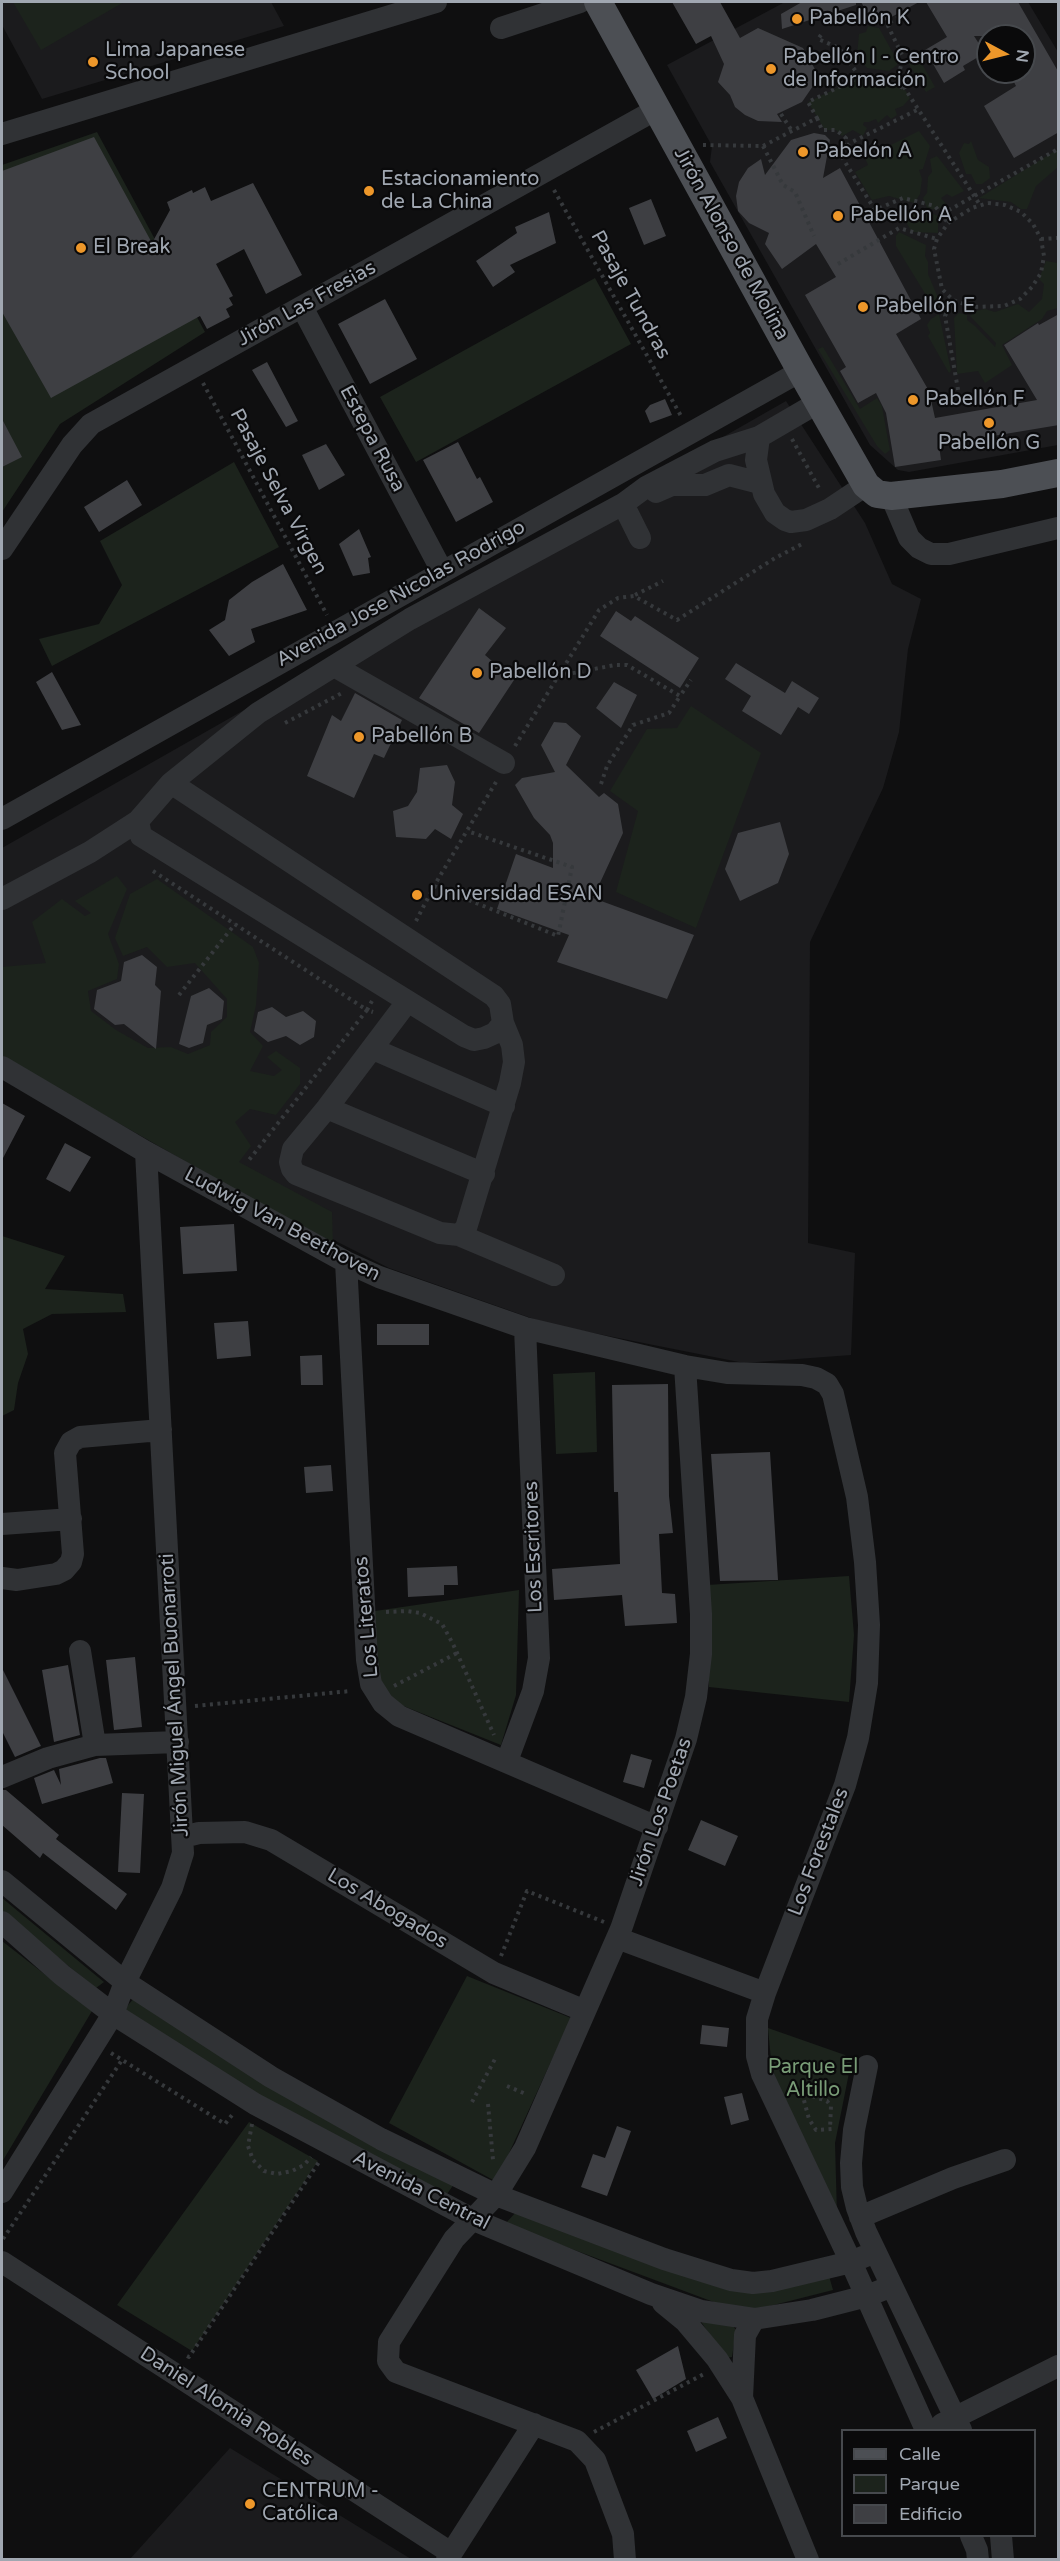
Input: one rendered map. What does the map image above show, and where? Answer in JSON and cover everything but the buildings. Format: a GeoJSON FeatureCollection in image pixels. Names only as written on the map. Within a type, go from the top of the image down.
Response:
{"type":"FeatureCollection","features":[{"type":"Feature","properties":{"kind":"main road","name":"Jirón Alonso de Molina"},"geometry":{"type":"LineString","coordinates":[[598,2],[801,371],[819,402],[879,490]]}},
{"type":"Feature","properties":{"kind":"main road"},"geometry":{"type":"LineString","coordinates":[[879,490],[1002,484],[1059,473]]}},
{"type":"Feature","properties":{"kind":"street"},"geometry":{"type":"LineString","coordinates":[[2,134],[436,2]]}},
{"type":"Feature","properties":{"kind":"street"},"geometry":{"type":"LineString","coordinates":[[501,28],[580,2]]}},
{"type":"Feature","properties":{"kind":"street","name":"Jirón Las Fresias"},"geometry":{"type":"LineString","coordinates":[[2,549],[72,445],[91,424],[657,110]]}},
{"type":"Feature","properties":{"kind":"street","name":"Estepa Rusa"},"geometry":{"type":"LineString","coordinates":[[302,307],[442,571]]}},
{"type":"Feature","properties":{"kind":"street","name":"Avenida Jose Nicolas Rodrigo"},"geometry":{"type":"LineString","coordinates":[[2,819],[801,371]]}},
{"type":"Feature","properties":{"kind":"street"},"geometry":{"type":"LineString","coordinates":[[623,504],[646,487],[715,451],[759,437],[819,402]]}},
{"type":"Feature","properties":{"kind":"street"},"geometry":{"type":"LineString","coordinates":[[759,437],[756,460],[760,483],[770,506],[785,520],[791,522],[806,520],[879,490],[909,538],[919,548],[931,554],[949,554],[1059,528]]}},
{"type":"Feature","properties":{"kind":"street"},"geometry":{"type":"LineString","coordinates":[[2,898],[90,852],[138,821],[171,783],[258,713],[410,619],[623,504],[667,487],[705,485],[729,475],[760,483]]}},
{"type":"Feature","properties":{"kind":"street"},"geometry":{"type":"LineString","coordinates":[[623,504],[640,538]]}},
{"type":"Feature","properties":{"kind":"street"},"geometry":{"type":"LineString","coordinates":[[334,666],[504,763]]}},
{"type":"Feature","properties":{"kind":"street"},"geometry":{"type":"LineString","coordinates":[[171,783],[494,996],[500,1004],[503,1023],[512,1045],[514,1062],[484,1174],[466,1228],[459,1235]]}},
{"type":"Feature","properties":{"kind":"street"},"geometry":{"type":"LineString","coordinates":[[138,821],[141,836],[407,1002],[474,1040],[495,1033],[503,1023]]}},
{"type":"Feature","properties":{"kind":"street"},"geometry":{"type":"LineString","coordinates":[[407,1002],[394,1022],[293,1149],[290,1162],[296,1174],[440,1233],[459,1235],[554,1275]]}},
{"type":"Feature","properties":{"kind":"street"},"geometry":{"type":"LineString","coordinates":[[373,1049],[504,1106]]}},
{"type":"Feature","properties":{"kind":"street","name":"Ludwig Van Beethoven"},"geometry":{"type":"LineString","coordinates":[[2,1067],[146,1152],[346,1262],[379,1277],[525,1328],[685,1366],[727,1373],[802,1375],[816,1377],[827,1384]]}},
{"type":"Feature","properties":{"kind":"street"},"geometry":{"type":"LineString","coordinates":[[327,1108],[484,1174]]}},
{"type":"Feature","properties":{"kind":"street","name":"Jirón Miguel Ángel Buonarroti"},"geometry":{"type":"LineString","coordinates":[[2,2192],[113,2014],[125,1982],[177,1877],[183,1853],[146,1152]]}},
{"type":"Feature","properties":{"kind":"street","name":"Los Literatos"},"geometry":{"type":"LineString","coordinates":[[346,1262],[364,1614],[370,1684],[383,1702],[399,1716],[509,1757],[657,1827]]}},
{"type":"Feature","properties":{"kind":"street","name":"Los Escritores"},"geometry":{"type":"LineString","coordinates":[[509,1757],[533,1691],[539,1658],[525,1328]]}},
{"type":"Feature","properties":{"kind":"street","name":"Jirón Los Poetas"},"geometry":{"type":"LineString","coordinates":[[577,2441],[396,2372],[388,2361],[389,2342],[453,2239],[496,2195],[525,2148],[619,1933],[686,1739],[696,1697],[701,1654],[701,1614],[685,1366]]}},
{"type":"Feature","properties":{"kind":"street","name":"Los Forestales"},"geometry":{"type":"LineString","coordinates":[[827,1384],[833,1394],[857,1497],[865,1562],[869,1625],[867,1683],[858,1738],[845,1785],[757,2019],[757,2056],[765,2080],[867,2296],[926,2429]]}},
{"type":"Feature","properties":{"kind":"street"},"geometry":{"type":"LineString","coordinates":[[2,1578],[27,1578],[56,1574],[64,1570],[73,1554],[65,1453],[71,1442],[80,1437],[161,1430]]}},
{"type":"Feature","properties":{"kind":"street"},"geometry":{"type":"LineString","coordinates":[[2,1524],[71,1519]]}},
{"type":"Feature","properties":{"kind":"street"},"geometry":{"type":"LineString","coordinates":[[80,1651],[95,1746]]}},
{"type":"Feature","properties":{"kind":"street"},"geometry":{"type":"LineString","coordinates":[[4,1770],[95,1746],[178,1742]]}},
{"type":"Feature","properties":{"kind":"street","name":"Los Abogados"},"geometry":{"type":"LineString","coordinates":[[183,1837],[199,1833],[225,1832],[257,1834],[271,1840],[494,1973],[585,2011]]}},
{"type":"Feature","properties":{"kind":"street","name":"Avenida Central"},"geometry":{"type":"LineString","coordinates":[[2,1881],[125,1982],[270,2076],[381,2139],[496,2195],[664,2259],[731,2280],[753,2283],[772,2281],[851,2262],[875,2252]]}},
{"type":"Feature","properties":{"kind":"street","name":"Avenida Central"},"geometry":{"type":"LineString","coordinates":[[2,1922],[62,1975],[113,2014],[255,2104],[474,2220],[651,2294],[701,2311],[754,2319],[802,2312],[867,2296],[892,2286]]}},
{"type":"Feature","properties":{"kind":"street"},"geometry":{"type":"LineString","coordinates":[[619,1933],[765,1993]]}},
{"type":"Feature","properties":{"kind":"street"},"geometry":{"type":"LineString","coordinates":[[867,2066],[854,2130],[851,2163],[852,2187],[860,2217],[875,2252],[958,2424]]}},
{"type":"Feature","properties":{"kind":"street"},"geometry":{"type":"LineString","coordinates":[[860,2217],[953,2178],[1005,2160]]}},
{"type":"Feature","properties":{"kind":"street","name":"Daniel Alomia Robles"},"geometry":{"type":"LineString","coordinates":[[2,2262],[449,2556]]}},
{"type":"Feature","properties":{"kind":"street"},"geometry":{"type":"LineString","coordinates":[[651,2294],[685,2321],[721,2365],[742,2398],[808,2559]]}},
{"type":"Feature","properties":{"kind":"street"},"geometry":{"type":"LineString","coordinates":[[742,2398],[745,2335],[754,2319]]}},
{"type":"Feature","properties":{"kind":"street"},"geometry":{"type":"LineString","coordinates":[[931,2429],[958,2424],[1059,2366]]}},
{"type":"Feature","properties":{"kind":"street"},"geometry":{"type":"LineString","coordinates":[[449,2556],[534,2424]]}},
{"type":"Feature","properties":{"kind":"street"},"geometry":{"type":"LineString","coordinates":[[577,2441],[596,2460],[623,2534],[626,2559]]}},
{"type":"Feature","properties":{"kind":"street"},"geometry":{"type":"LineString","coordinates":[[972,2537],[978,2559]]}},
{"type":"Feature","properties":{"kind":"street"},"geometry":{"type":"LineString","coordinates":[[1001,2537],[1003,2559]]}},
{"type":"Feature","properties":{"kind":"path"},"geometry":{"type":"LineString","coordinates":[[899,17],[887,24],[903,57],[898,78],[980,206]]}},
{"type":"Feature","properties":{"kind":"path"},"geometry":{"type":"LineString","coordinates":[[821,35],[818,39],[839,48],[860,77]]}},
{"type":"Feature","properties":{"kind":"path"},"geometry":{"type":"LineString","coordinates":[[840,154],[846,138],[836,130],[822,130],[808,102],[860,77],[894,83],[904,88]]}},
{"type":"Feature","properties":{"kind":"path"},"geometry":{"type":"LineString","coordinates":[[840,154],[849,142],[917,110]]}},
{"type":"Feature","properties":{"kind":"path"},"geometry":{"type":"LineString","coordinates":[[781,114],[792,131]]}},
{"type":"Feature","properties":{"kind":"path"},"geometry":{"type":"LineString","coordinates":[[698,143],[712,146],[763,146],[817,118]]}},
{"type":"Feature","properties":{"kind":"path"},"geometry":{"type":"LineString","coordinates":[[763,146],[783,185],[795,192],[814,236]]}},
{"type":"Feature","properties":{"kind":"path"},"geometry":{"type":"LineString","coordinates":[[942,214],[974,194],[1059,149]]}},
{"type":"Feature","properties":{"kind":"path"},"geometry":{"type":"LineString","coordinates":[[840,154],[874,210],[903,198],[935,206],[948,223]]}},
{"type":"Feature","properties":{"kind":"path","name":"Pasaje Tundras"},"geometry":{"type":"LineString","coordinates":[[544,172],[690,433]]}},
{"type":"Feature","properties":{"kind":"path"},"geometry":{"type":"LineString","coordinates":[[988,203],[1005,205],[1021,212],[1033,224],[1041,239],[1044,256],[1041,273],[1020,299],[1004,306],[972,307],[953,300],[942,288],[935,265],[934,249],[937,239],[948,223],[972,207],[980,206],[988,203]]}},
{"type":"Feature","properties":{"kind":"path"},"geometry":{"type":"LineString","coordinates":[[838,264],[899,228],[937,239]]}},
{"type":"Feature","properties":{"kind":"path"},"geometry":{"type":"LineString","coordinates":[[1041,239],[1059,238]]}},
{"type":"Feature","properties":{"kind":"path"},"geometry":{"type":"LineString","coordinates":[[953,300],[945,316],[959,395]]}},
{"type":"Feature","properties":{"kind":"path","name":"Pasaje Selva Virgen"},"geometry":{"type":"LineString","coordinates":[[194,367],[335,631]]}},
{"type":"Feature","properties":{"kind":"path"},"geometry":{"type":"LineString","coordinates":[[783,423],[830,509]]}},
{"type":"Feature","properties":{"kind":"path"},"geometry":{"type":"LineString","coordinates":[[634,596],[677,620],[775,558],[806,542]]}},
{"type":"Feature","properties":{"kind":"path"},"geometry":{"type":"LineString","coordinates":[[407,939],[434,886],[495,783],[504,763],[599,610],[618,598],[634,596],[663,580]]}},
{"type":"Feature","properties":{"kind":"path"},"geometry":{"type":"LineString","coordinates":[[558,676],[615,665],[627,665],[680,696]]}},
{"type":"Feature","properties":{"kind":"path"},"geometry":{"type":"LineString","coordinates":[[601,784],[607,766],[633,725],[669,712],[691,681]]}},
{"type":"Feature","properties":{"kind":"path"},"geometry":{"type":"LineString","coordinates":[[282,725],[361,682]]}},
{"type":"Feature","properties":{"kind":"path"},"geometry":{"type":"LineString","coordinates":[[434,886],[558,936],[572,867],[467,831]]}},
{"type":"Feature","properties":{"kind":"path"},"geometry":{"type":"LineString","coordinates":[[148,868],[367,1010],[394,1022]]}},
{"type":"Feature","properties":{"kind":"path"},"geometry":{"type":"LineString","coordinates":[[179,995],[235,924]]}},
{"type":"Feature","properties":{"kind":"path"},"geometry":{"type":"LineString","coordinates":[[249,1160],[367,1010],[381,986]]}},
{"type":"Feature","properties":{"kind":"path"},"geometry":{"type":"LineString","coordinates":[[364,1614],[406,1611],[435,1619],[442,1624],[500,1747],[509,1757]]}},
{"type":"Feature","properties":{"kind":"path"},"geometry":{"type":"LineString","coordinates":[[176,1707],[390,1688],[457,1653]]}},
{"type":"Feature","properties":{"kind":"path"},"geometry":{"type":"LineString","coordinates":[[494,1973],[527,1891],[619,1933]]}},
{"type":"Feature","properties":{"kind":"path"},"geometry":{"type":"LineString","coordinates":[[96,2043],[225,2124],[234,2112]]}},
{"type":"Feature","properties":{"kind":"path"},"geometry":{"type":"LineString","coordinates":[[472,2102],[495,2059]]}},
{"type":"Feature","properties":{"kind":"path"},"geometry":{"type":"LineString","coordinates":[[3,2239],[122,2060]]}},
{"type":"Feature","properties":{"kind":"path"},"geometry":{"type":"LineString","coordinates":[[765,2080],[827,2101],[831,2106],[830,2129]]}},
{"type":"Feature","properties":{"kind":"path"},"geometry":{"type":"LineString","coordinates":[[507,2086],[529,2095]]}},
{"type":"Feature","properties":{"kind":"path"},"geometry":{"type":"LineString","coordinates":[[802,2092],[809,2119],[816,2130],[854,2130]]}},
{"type":"Feature","properties":{"kind":"path"},"geometry":{"type":"LineString","coordinates":[[488,2104],[493,2162]]}},
{"type":"Feature","properties":{"kind":"path"},"geometry":{"type":"LineString","coordinates":[[253,2124],[248,2146],[253,2160],[264,2170],[277,2174],[292,2171],[304,2165],[311,2157]]}},
{"type":"Feature","properties":{"kind":"path"},"geometry":{"type":"LineString","coordinates":[[189,2357],[319,2162]]}},
{"type":"Feature","properties":{"kind":"path"},"geometry":{"type":"LineString","coordinates":[[577,2441],[721,2365]]}},
{"type":"Feature","properties":{"kind":"shaded area","name":"Lima Japanese School"},"geometry":{"type":"Polygon","coordinates":[[[2,2],[271,2],[284,26],[42,99],[2,25],[2,2]]]}},
{"type":"Feature","properties":{"kind":"shaded area"},"geometry":{"type":"Polygon","coordinates":[[[785,2],[1028,2],[1058,52],[1058,445],[909,472],[898,470],[870,445],[710,162],[712,146],[667,65],[785,2]]]}},
{"type":"Feature","properties":{"kind":"shaded area","name":"Universidad ESAN"},"geometry":{"type":"Polygon","coordinates":[[[786,401],[865,523],[892,584],[921,599],[908,649],[899,732],[883,788],[810,942],[808,1243],[855,1253],[851,1355],[744,1363],[548,1324],[389,1268],[225,1185],[2,1054],[2,848],[786,401]]]}},
{"type":"Feature","properties":{"kind":"shaded area","name":"CENTRUM - Católica"},"geometry":{"type":"Polygon","coordinates":[[[230,2448],[411,2559],[130,2559],[230,2448]]]}},
{"type":"Feature","properties":{"kind":"green space"},"geometry":{"type":"Polygon","coordinates":[[[13,2],[124,2],[41,50],[13,2]]]}},
{"type":"Feature","properties":{"kind":"green space"},"geometry":{"type":"Polygon","coordinates":[[[868,26],[879,28],[898,62],[889,71],[867,68],[857,55],[859,34],[866,32],[868,26]]]}},
{"type":"Feature","properties":{"kind":"green space"},"geometry":{"type":"Polygon","coordinates":[[[913,57],[915,59],[918,57],[935,87],[926,92],[907,61],[913,57]]]}},
{"type":"Feature","properties":{"kind":"green space"},"geometry":{"type":"Polygon","coordinates":[[[860,77],[894,83],[904,88],[910,98],[903,106],[895,109],[897,115],[891,119],[887,115],[878,123],[876,119],[864,122],[863,125],[867,128],[863,136],[853,130],[842,136],[836,130],[825,130],[808,102],[860,77]]]}},
{"type":"Feature","properties":{"kind":"green space"},"geometry":{"type":"Polygon","coordinates":[[[919,131],[930,146],[923,169],[919,170],[922,179],[920,194],[914,203],[889,196],[872,200],[855,172],[868,165],[865,158],[919,131]]]}},
{"type":"Feature","properties":{"kind":"green space","name":"El Break"},"geometry":{"type":"Polygon","coordinates":[[[97,132],[205,332],[60,424],[2,512],[2,165],[97,132]]]}},
{"type":"Feature","properties":{"kind":"green space"},"geometry":{"type":"Polygon","coordinates":[[[971,141],[978,160],[989,167],[990,178],[982,184],[976,184],[971,174],[966,174],[959,153],[964,143],[969,144],[971,141]]]}},
{"type":"Feature","properties":{"kind":"green space"},"geometry":{"type":"Polygon","coordinates":[[[1058,149],[1058,167],[1036,186],[1027,209],[1021,209],[1011,202],[979,198],[1058,149]]]}},
{"type":"Feature","properties":{"kind":"green space"},"geometry":{"type":"Polygon","coordinates":[[[937,156],[964,191],[952,197],[947,194],[941,198],[947,205],[936,210],[927,208],[923,198],[927,193],[928,177],[932,172],[930,159],[937,156]]]}},
{"type":"Feature","properties":{"kind":"green space"},"geometry":{"type":"Polygon","coordinates":[[[923,209],[938,216],[938,233],[912,232],[906,222],[908,218],[903,216],[906,210],[923,209]]]}},
{"type":"Feature","properties":{"kind":"green space"},"geometry":{"type":"Polygon","coordinates":[[[899,232],[926,245],[928,274],[939,300],[932,305],[896,246],[896,236],[899,232]]]}},
{"type":"Feature","properties":{"kind":"green space"},"geometry":{"type":"Polygon","coordinates":[[[1046,261],[1058,263],[1058,308],[1047,311],[1042,319],[1002,345],[1012,365],[985,383],[978,371],[957,374],[954,318],[959,313],[967,315],[967,320],[995,347],[996,343],[970,316],[976,311],[985,309],[995,312],[1018,304],[1029,312],[1042,299],[1044,284],[1039,279],[1046,261]]]}},
{"type":"Feature","properties":{"kind":"green space"},"geometry":{"type":"Polygon","coordinates":[[[595,278],[631,344],[416,462],[380,397],[595,278]]]}},
{"type":"Feature","properties":{"kind":"green space"},"geometry":{"type":"Polygon","coordinates":[[[939,314],[951,371],[949,373],[928,336],[930,333],[927,325],[939,314]]]}},
{"type":"Feature","properties":{"kind":"green space"},"geometry":{"type":"Polygon","coordinates":[[[823,347],[860,409],[877,398],[882,406],[890,450],[885,454],[877,446],[818,349],[823,347]]]}},
{"type":"Feature","properties":{"kind":"green space"},"geometry":{"type":"Polygon","coordinates":[[[234,462],[279,547],[52,666],[39,639],[99,624],[122,585],[100,541],[234,462]]]}},
{"type":"Feature","properties":{"kind":"green space"},"geometry":{"type":"Polygon","coordinates":[[[691,706],[761,753],[696,928],[616,892],[638,811],[610,791],[647,729],[677,728],[691,706]]]}},
{"type":"Feature","properties":{"kind":"green space"},"geometry":{"type":"Polygon","coordinates":[[[117,876],[127,889],[108,934],[119,964],[117,979],[88,991],[91,1011],[116,1030],[148,1048],[171,1047],[188,1054],[210,1045],[211,1032],[227,1017],[227,999],[195,963],[167,967],[147,947],[123,956],[115,938],[130,894],[157,879],[253,947],[259,963],[256,1005],[250,1032],[263,1046],[250,1071],[274,1076],[282,1070],[267,1057],[276,1051],[300,1068],[300,1084],[276,1115],[250,1109],[235,1122],[251,1146],[239,1162],[332,1212],[333,1245],[2,1057],[2,967],[46,963],[32,922],[62,899],[85,916],[91,913],[75,901],[117,876]]]}},
{"type":"Feature","properties":{"kind":"green space"},"geometry":{"type":"Polygon","coordinates":[[[2,1236],[65,1256],[45,1289],[123,1294],[126,1312],[52,1314],[23,1329],[28,1354],[18,1383],[14,1410],[2,1416],[2,1236]]]}},
{"type":"Feature","properties":{"kind":"green space"},"geometry":{"type":"Polygon","coordinates":[[[595,1372],[597,1452],[556,1454],[553,1374],[595,1372]]]}},
{"type":"Feature","properties":{"kind":"green space"},"geometry":{"type":"Polygon","coordinates":[[[849,1576],[854,1635],[849,1702],[709,1687],[707,1585],[849,1576]]]}},
{"type":"Feature","properties":{"kind":"green space"},"geometry":{"type":"Polygon","coordinates":[[[519,1590],[516,1695],[501,1745],[391,1701],[376,1675],[375,1611],[519,1590]]]}},
{"type":"Feature","properties":{"kind":"green space"},"geometry":{"type":"Polygon","coordinates":[[[2,1898],[104,1982],[96,1988],[2,1913],[2,1898]]]}},
{"type":"Feature","properties":{"kind":"green space"},"geometry":{"type":"Polygon","coordinates":[[[2,1941],[92,2011],[2,2162],[2,1941]]]}},
{"type":"Feature","properties":{"kind":"green space"},"geometry":{"type":"Polygon","coordinates":[[[467,1976],[571,2018],[495,2181],[389,2123],[467,1976]]]}},
{"type":"Feature","properties":{"kind":"green space"},"geometry":{"type":"Polygon","coordinates":[[[134,1998],[454,2184],[445,2197],[259,2095],[124,2010],[134,1998]]]}},
{"type":"Feature","properties":{"kind":"green space","name":"Parque El Altillo"},"geometry":{"type":"Polygon","coordinates":[[[768,2028],[845,2055],[851,2063],[835,2143],[837,2215],[772,2071],[768,2028]]]}},
{"type":"Feature","properties":{"kind":"green space"},"geometry":{"type":"Polygon","coordinates":[[[249,2122],[318,2161],[192,2351],[117,2305],[249,2122]]]}},
{"type":"Feature","properties":{"kind":"green space"},"geometry":{"type":"Polygon","coordinates":[[[517,2211],[719,2287],[829,2276],[833,2290],[762,2308],[742,2308],[719,2304],[505,2224],[517,2211]]]}},
{"type":"Feature","properties":{"kind":"green space"},"geometry":{"type":"Polygon","coordinates":[[[698,2317],[733,2326],[736,2330],[732,2357],[725,2358],[698,2317]]]}},
{"type":"Feature","properties":{"kind":"place","name":"Pabellón K"},"geometry":{"type":"Point","coordinates":[797,19]}},
{"type":"Feature","properties":{"kind":"place","name":"Lima Japanese School"},"geometry":{"type":"Point","coordinates":[93,62]}},
{"type":"Feature","properties":{"kind":"place","name":"Pabellón I - Centro de Información"},"geometry":{"type":"Point","coordinates":[771,69]}},
{"type":"Feature","properties":{"kind":"place","name":"Pabelón A"},"geometry":{"type":"Point","coordinates":[803,152]}},
{"type":"Feature","properties":{"kind":"place","name":"Estacionamiento de La China"},"geometry":{"type":"Point","coordinates":[369,191]}},
{"type":"Feature","properties":{"kind":"place","name":"Pabellón A"},"geometry":{"type":"Point","coordinates":[838,216]}},
{"type":"Feature","properties":{"kind":"place","name":"El Break"},"geometry":{"type":"Point","coordinates":[81,248]}},
{"type":"Feature","properties":{"kind":"place","name":"Pabellón E"},"geometry":{"type":"Point","coordinates":[863,307]}},
{"type":"Feature","properties":{"kind":"place","name":"Pabellón F"},"geometry":{"type":"Point","coordinates":[913,400]}},
{"type":"Feature","properties":{"kind":"place","name":"Pabellón G"},"geometry":{"type":"Point","coordinates":[989,423]}},
{"type":"Feature","properties":{"kind":"place","name":"Pabellón D"},"geometry":{"type":"Point","coordinates":[477,673]}},
{"type":"Feature","properties":{"kind":"place","name":"Pabellón B"},"geometry":{"type":"Point","coordinates":[359,737]}},
{"type":"Feature","properties":{"kind":"place","name":"Universidad ESAN"},"geometry":{"type":"Point","coordinates":[417,895]}},
{"type":"Feature","properties":{"kind":"place","name":"CENTRUM - Católica"},"geometry":{"type":"Point","coordinates":[250,2504]}}]}
